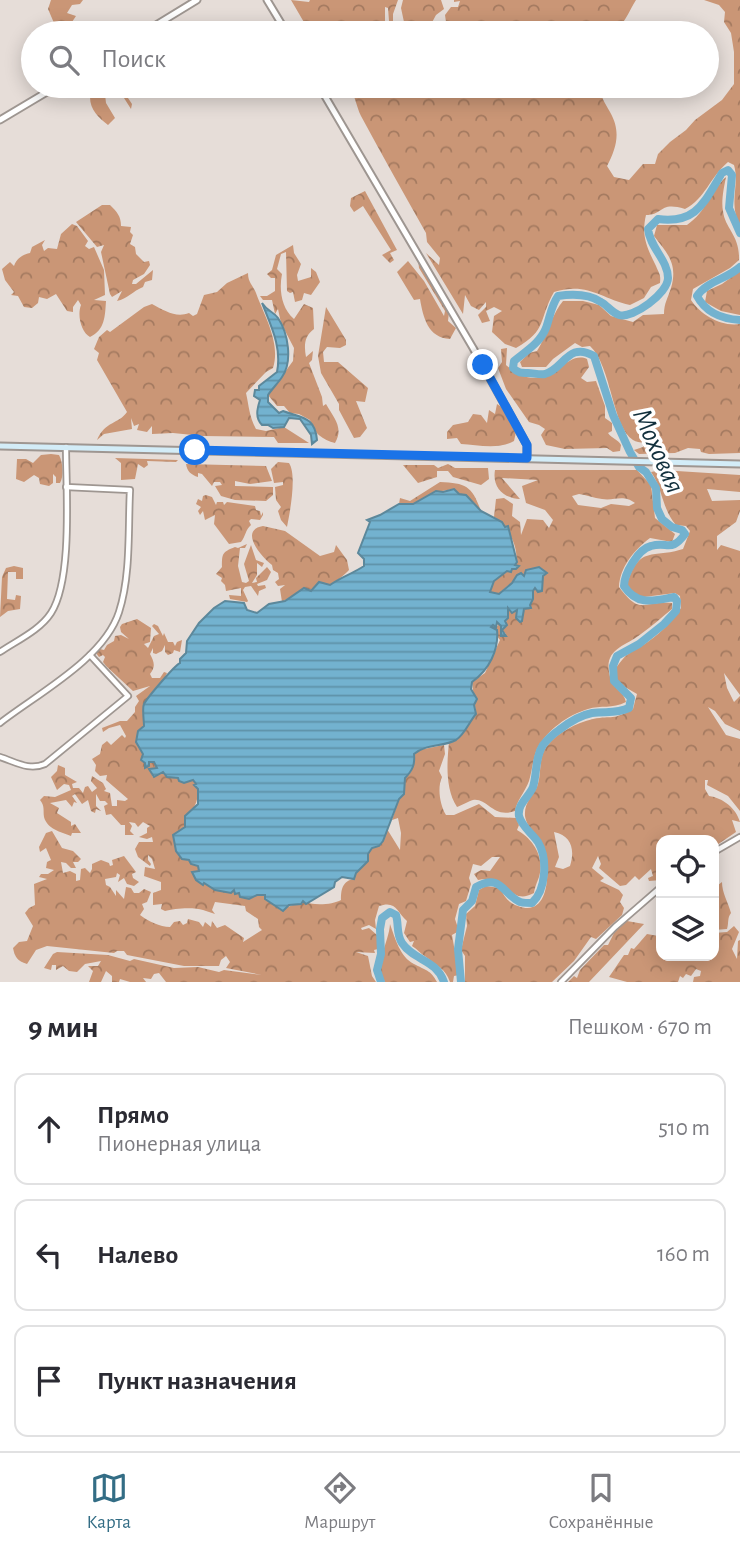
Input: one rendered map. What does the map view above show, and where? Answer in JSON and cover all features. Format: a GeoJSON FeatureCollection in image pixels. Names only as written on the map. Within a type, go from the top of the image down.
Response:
{"type":"FeatureCollection","features":[{"type":"Feature","properties":{"kind":"main road"},"geometry":{"type":"LineString","coordinates":[[0,446],[740,464]]}},
{"type":"Feature","properties":{"kind":"street"},"geometry":{"type":"LineString","coordinates":[[163,21],[197,0]]}},
{"type":"Feature","properties":{"kind":"street"},"geometry":{"type":"LineString","coordinates":[[267,0],[280,21]]}},
{"type":"Feature","properties":{"kind":"street"},"geometry":{"type":"LineString","coordinates":[[0,120],[37,98]]}},
{"type":"Feature","properties":{"kind":"street"},"geometry":{"type":"LineString","coordinates":[[326,98],[474,348],[527,445],[527,458]]}},
{"type":"Feature","properties":{"kind":"street"},"geometry":{"type":"LineString","coordinates":[[0,652],[41,625],[57,601],[64,568],[66,447]]}},
{"type":"Feature","properties":{"kind":"street"},"geometry":{"type":"LineString","coordinates":[[0,723],[90,655],[113,625],[124,594],[128,563],[130,489],[66,487]]}},
{"type":"Feature","properties":{"kind":"street"},"geometry":{"type":"LineString","coordinates":[[0,757],[28,767],[36,768],[45,764],[128,696],[90,655]]}},
{"type":"Feature","properties":{"kind":"street"},"geometry":{"type":"LineString","coordinates":[[719,849],[740,837]]}},
{"type":"Feature","properties":{"kind":"street"},"geometry":{"type":"LineString","coordinates":[[561,982],[615,927],[656,891]]}},
{"type":"Feature","properties":{"kind":"green space"},"geometry":{"type":"Polygon","coordinates":[[[51,0],[83,0],[80,4],[72,5],[67,13],[76,16],[73,21],[53,21],[48,9],[51,0]]]}},
{"type":"Feature","properties":{"kind":"green space"},"geometry":{"type":"Polygon","coordinates":[[[291,0],[398,0],[393,21],[389,21],[388,8],[385,7],[385,21],[303,21],[291,0]]]}},
{"type":"Feature","properties":{"kind":"green space"},"geometry":{"type":"Polygon","coordinates":[[[403,0],[441,0],[444,9],[433,21],[404,21],[401,8],[403,0]]]}},
{"type":"Feature","properties":{"kind":"green space"},"geometry":{"type":"Polygon","coordinates":[[[454,0],[636,0],[624,21],[446,21],[445,15],[451,7],[458,7],[460,1],[454,0]]]}},
{"type":"Feature","properties":{"kind":"green space"},"geometry":{"type":"Polygon","coordinates":[[[704,0],[740,0],[740,226],[734,202],[734,165],[728,162],[692,205],[685,209],[666,207],[646,215],[646,242],[660,274],[660,283],[651,287],[644,298],[630,305],[585,290],[566,289],[554,292],[538,330],[516,348],[505,344],[492,332],[494,316],[502,311],[494,307],[486,311],[490,321],[482,323],[478,315],[486,307],[486,302],[479,310],[471,306],[465,295],[463,314],[426,253],[439,265],[440,258],[427,242],[426,233],[361,116],[354,98],[603,98],[617,132],[607,166],[614,177],[629,180],[643,164],[655,164],[658,154],[695,120],[722,100],[734,84],[731,33],[724,22],[725,12],[719,5],[704,0]]]}},
{"type":"Feature","properties":{"kind":"green space"},"geometry":{"type":"Polygon","coordinates":[[[90,98],[105,98],[115,118],[108,125],[93,110],[90,98]]]}},
{"type":"Feature","properties":{"kind":"green space"},"geometry":{"type":"Polygon","coordinates":[[[124,98],[128,98],[132,104],[131,109],[124,98]]]}},
{"type":"Feature","properties":{"kind":"green space"},"geometry":{"type":"Polygon","coordinates":[[[726,177],[723,211],[737,244],[739,260],[693,289],[691,300],[712,319],[726,324],[740,324],[740,453],[709,454],[701,452],[700,449],[688,448],[675,453],[639,454],[634,450],[643,447],[644,443],[634,441],[626,433],[603,368],[590,346],[582,347],[575,343],[546,367],[522,367],[520,362],[529,353],[537,351],[563,301],[583,301],[599,305],[611,316],[633,322],[643,315],[664,314],[673,272],[667,254],[654,236],[657,225],[687,225],[699,214],[726,177]]]}},
{"type":"Feature","properties":{"kind":"green space"},"geometry":{"type":"Polygon","coordinates":[[[365,191],[397,250],[390,253],[394,260],[390,263],[382,255],[391,250],[363,206],[354,212],[350,206],[351,198],[365,191]]]}},
{"type":"Feature","properties":{"kind":"green space"},"geometry":{"type":"Polygon","coordinates":[[[102,205],[110,205],[115,210],[121,226],[131,227],[130,232],[133,235],[130,244],[135,247],[136,254],[144,262],[149,261],[150,265],[144,274],[133,280],[132,284],[136,284],[153,270],[152,280],[117,301],[122,291],[112,297],[110,294],[101,252],[104,245],[97,247],[76,222],[102,205]]]}},
{"type":"Feature","properties":{"kind":"green space"},"geometry":{"type":"Polygon","coordinates":[[[72,224],[77,226],[88,241],[85,246],[89,249],[94,247],[104,270],[105,295],[94,300],[106,301],[104,317],[99,331],[90,337],[81,323],[81,305],[78,300],[73,312],[67,311],[56,294],[47,299],[39,297],[38,303],[32,308],[24,307],[18,296],[11,295],[14,292],[5,280],[2,269],[10,262],[14,266],[20,257],[30,253],[32,247],[45,240],[42,245],[44,251],[48,248],[57,249],[61,234],[72,224]]]}},
{"type":"Feature","properties":{"kind":"green space"},"geometry":{"type":"Polygon","coordinates":[[[293,245],[294,253],[301,264],[298,281],[311,277],[311,268],[320,282],[311,295],[304,293],[302,300],[295,302],[293,292],[287,291],[286,252],[281,254],[277,269],[282,274],[282,298],[294,319],[304,304],[313,308],[314,329],[306,342],[306,357],[313,351],[309,363],[323,406],[326,404],[337,423],[339,433],[335,443],[319,435],[310,420],[290,413],[284,406],[277,406],[268,395],[293,361],[294,348],[281,323],[278,309],[275,314],[272,300],[263,300],[260,296],[267,296],[275,291],[275,278],[267,274],[272,270],[276,255],[293,245]]]}},
{"type":"Feature","properties":{"kind":"green space"},"geometry":{"type":"Polygon","coordinates":[[[418,259],[449,312],[448,321],[456,328],[450,339],[432,331],[425,319],[420,299],[414,300],[397,272],[408,261],[424,281],[444,316],[445,311],[419,268],[418,259]]]}},
{"type":"Feature","properties":{"kind":"green space"},"geometry":{"type":"Polygon","coordinates":[[[740,271],[740,315],[721,311],[705,302],[707,291],[740,271]]]}},
{"type":"Feature","properties":{"kind":"green space"},"geometry":{"type":"Polygon","coordinates":[[[248,273],[275,349],[273,368],[246,393],[252,420],[256,429],[266,431],[284,427],[309,443],[278,443],[274,437],[152,434],[152,426],[147,432],[137,430],[139,424],[134,426],[131,418],[132,429],[104,434],[97,440],[104,429],[127,412],[97,360],[99,353],[94,349],[99,337],[152,304],[171,313],[189,313],[193,316],[197,314],[204,295],[217,292],[227,283],[248,273]]]}},
{"type":"Feature","properties":{"kind":"green space"},"geometry":{"type":"Polygon","coordinates":[[[326,307],[346,340],[346,345],[340,348],[327,347],[323,352],[324,362],[338,362],[368,388],[365,402],[356,401],[367,428],[360,437],[354,438],[321,373],[318,356],[326,307]]]}},
{"type":"Feature","properties":{"kind":"green space"},"geometry":{"type":"Polygon","coordinates":[[[507,348],[506,365],[520,375],[533,378],[544,376],[570,360],[587,359],[589,367],[581,378],[587,382],[596,381],[605,406],[605,418],[612,423],[612,431],[608,433],[620,443],[620,451],[613,452],[607,448],[565,449],[546,445],[541,435],[545,429],[529,422],[506,389],[498,368],[502,362],[501,349],[507,348]]]}},
{"type":"Feature","properties":{"kind":"green space"},"geometry":{"type":"Polygon","coordinates":[[[497,404],[503,408],[516,432],[514,441],[488,446],[461,444],[457,438],[447,439],[447,432],[453,425],[468,422],[473,414],[481,415],[487,423],[489,410],[495,414],[497,404]]]}},
{"type":"Feature","properties":{"kind":"green space"},"geometry":{"type":"Polygon","coordinates":[[[41,455],[59,455],[60,458],[60,483],[56,483],[53,474],[53,483],[49,486],[40,484],[39,478],[34,475],[24,482],[16,479],[17,459],[26,459],[33,463],[41,455]]]}},
{"type":"Feature","properties":{"kind":"green space"},"geometry":{"type":"Polygon","coordinates":[[[115,458],[178,460],[147,461],[148,465],[144,468],[138,464],[135,479],[121,480],[121,463],[115,458]]]}},
{"type":"Feature","properties":{"kind":"green space"},"geometry":{"type":"Polygon","coordinates":[[[278,462],[289,463],[292,476],[287,527],[281,520],[278,511],[281,507],[276,500],[275,487],[283,485],[283,482],[274,483],[271,469],[278,462]]]}},
{"type":"Feature","properties":{"kind":"green space"},"geometry":{"type":"Polygon","coordinates":[[[186,464],[266,466],[272,481],[250,484],[235,481],[235,486],[273,487],[273,495],[266,501],[235,500],[221,496],[215,486],[222,485],[220,482],[214,482],[212,486],[202,474],[198,473],[198,477],[191,474],[186,464]]]}},
{"type":"Feature","properties":{"kind":"green space"},"geometry":{"type":"Polygon","coordinates":[[[448,464],[455,468],[488,468],[489,479],[481,485],[453,477],[448,471],[437,471],[437,477],[418,483],[403,465],[434,465],[438,468],[448,464]]]}},
{"type":"Feature","properties":{"kind":"green space"},"geometry":{"type":"Polygon","coordinates":[[[495,470],[637,470],[651,485],[655,518],[675,534],[672,542],[650,538],[633,554],[622,573],[619,587],[637,604],[672,603],[672,609],[611,656],[611,680],[626,702],[580,712],[552,730],[537,749],[529,781],[515,811],[507,813],[496,811],[478,800],[457,807],[450,792],[448,775],[449,742],[458,739],[476,714],[472,682],[485,673],[500,640],[490,627],[498,626],[496,621],[501,626],[501,634],[506,634],[502,630],[508,618],[508,608],[523,612],[533,599],[532,591],[535,587],[532,571],[499,594],[490,592],[493,582],[513,567],[516,558],[511,537],[494,517],[496,499],[504,498],[513,504],[512,516],[520,522],[521,535],[527,519],[543,520],[549,528],[553,520],[545,510],[526,503],[522,486],[538,480],[502,478],[520,499],[504,494],[495,482],[495,470]],[[579,494],[572,496],[578,505],[601,508],[611,504],[629,506],[635,503],[623,498],[602,499],[579,494]]]}},
{"type":"Feature","properties":{"kind":"green space"},"geometry":{"type":"Polygon","coordinates":[[[661,470],[740,475],[740,492],[707,489],[712,501],[740,500],[736,522],[717,536],[717,550],[721,545],[740,551],[740,695],[724,673],[734,702],[740,696],[740,731],[725,724],[715,711],[708,707],[726,735],[740,739],[740,811],[728,796],[707,785],[708,780],[705,780],[705,789],[709,796],[724,801],[732,808],[740,822],[732,820],[736,832],[719,844],[719,835],[656,835],[656,880],[649,881],[648,878],[653,876],[651,869],[639,880],[635,876],[626,885],[620,886],[599,868],[601,864],[598,856],[592,868],[604,878],[600,881],[619,890],[623,895],[620,902],[624,908],[622,915],[596,939],[591,937],[574,961],[552,982],[465,982],[465,956],[461,950],[467,926],[466,914],[475,906],[479,890],[486,886],[500,888],[512,903],[528,908],[536,906],[545,892],[545,853],[525,816],[527,804],[537,787],[544,750],[561,733],[574,726],[633,709],[637,694],[618,683],[615,670],[627,655],[663,630],[681,608],[680,596],[675,593],[644,597],[631,593],[627,585],[642,558],[683,549],[690,531],[686,526],[676,525],[671,519],[651,472],[661,470]],[[554,832],[559,857],[555,867],[563,869],[570,866],[572,854],[571,844],[565,837],[554,832]]]}},
{"type":"Feature","properties":{"kind":"green space"},"geometry":{"type":"Polygon","coordinates":[[[440,482],[456,483],[467,488],[481,511],[466,495],[459,494],[454,489],[436,492],[413,504],[399,504],[400,498],[410,501],[440,482]]]}},
{"type":"Feature","properties":{"kind":"green space"},"geometry":{"type":"Polygon","coordinates":[[[206,495],[212,497],[216,505],[217,502],[223,502],[224,505],[227,502],[255,506],[261,516],[263,512],[263,515],[260,520],[249,521],[251,525],[241,542],[229,544],[214,524],[215,515],[205,520],[203,511],[200,515],[198,511],[201,507],[196,504],[198,499],[202,501],[206,495]]]}},
{"type":"Feature","properties":{"kind":"green space"},"geometry":{"type":"Polygon","coordinates":[[[263,526],[285,531],[320,556],[334,552],[336,545],[347,560],[349,570],[329,585],[304,589],[282,602],[280,589],[285,585],[278,586],[275,582],[279,579],[278,573],[258,551],[252,538],[252,533],[263,526]]]}},
{"type":"Feature","properties":{"kind":"green space"},"geometry":{"type":"Polygon","coordinates":[[[247,544],[245,548],[240,548],[238,566],[242,582],[249,581],[244,564],[251,545],[256,560],[264,563],[262,567],[257,563],[257,575],[252,583],[257,582],[256,578],[267,567],[271,572],[267,580],[257,584],[265,585],[266,588],[259,591],[258,596],[251,586],[245,587],[243,590],[247,602],[230,599],[229,595],[241,596],[241,588],[226,591],[222,578],[216,574],[222,567],[225,552],[247,544]]]}},
{"type":"Feature","properties":{"kind":"green space"},"geometry":{"type":"Polygon","coordinates":[[[6,568],[23,568],[23,579],[16,579],[16,572],[8,572],[7,599],[15,600],[16,595],[21,596],[20,609],[8,611],[0,617],[2,577],[6,568]]]}},
{"type":"Feature","properties":{"kind":"green space"},"geometry":{"type":"Polygon","coordinates":[[[137,619],[151,628],[150,642],[144,644],[148,648],[154,636],[159,634],[152,626],[154,624],[163,636],[164,633],[168,642],[173,642],[175,646],[182,640],[180,652],[174,650],[168,655],[165,645],[162,651],[156,654],[153,653],[153,648],[150,654],[154,664],[150,674],[152,678],[160,678],[164,672],[167,673],[159,689],[153,692],[144,707],[143,754],[148,762],[154,762],[158,768],[149,769],[153,777],[163,772],[174,778],[195,781],[198,796],[195,806],[185,827],[173,835],[178,855],[198,866],[199,871],[193,872],[205,883],[231,893],[234,889],[249,899],[265,895],[280,910],[303,901],[322,904],[341,900],[345,884],[354,879],[356,873],[368,861],[372,847],[379,846],[387,829],[400,850],[398,818],[392,820],[399,799],[404,794],[405,778],[411,772],[414,754],[419,750],[444,745],[445,754],[439,771],[442,777],[439,791],[446,815],[454,815],[479,804],[495,817],[516,818],[519,825],[517,830],[528,838],[539,856],[540,870],[534,893],[519,896],[497,881],[478,880],[474,874],[481,870],[490,871],[500,857],[492,857],[481,866],[473,864],[466,901],[459,904],[455,919],[459,931],[452,935],[459,975],[454,976],[453,982],[450,982],[446,973],[412,946],[414,941],[410,942],[404,933],[407,921],[396,908],[389,905],[379,906],[375,920],[376,929],[369,925],[361,928],[369,928],[377,935],[378,949],[374,950],[375,953],[356,952],[368,956],[376,982],[166,982],[159,973],[154,974],[151,979],[143,978],[146,982],[120,979],[119,982],[112,982],[112,976],[106,971],[101,982],[89,982],[93,971],[88,966],[98,966],[101,961],[85,964],[77,972],[69,971],[63,966],[56,970],[56,965],[52,965],[51,970],[44,968],[57,952],[108,955],[174,968],[198,967],[219,972],[224,970],[262,975],[226,968],[230,962],[226,956],[219,966],[184,966],[127,955],[124,951],[114,953],[47,946],[36,950],[27,964],[21,962],[13,948],[19,942],[27,941],[33,926],[25,913],[35,905],[34,884],[47,879],[39,877],[41,874],[54,870],[46,868],[47,862],[51,860],[46,848],[40,852],[39,847],[46,833],[52,831],[62,848],[73,851],[81,859],[73,862],[76,868],[61,862],[63,873],[70,871],[76,874],[76,881],[80,880],[81,869],[85,868],[90,873],[92,864],[101,860],[110,866],[113,865],[112,860],[124,856],[136,872],[132,874],[133,878],[139,882],[134,886],[127,884],[124,878],[118,882],[120,875],[117,873],[116,877],[105,879],[106,885],[116,896],[116,890],[124,899],[126,887],[131,888],[134,893],[144,889],[151,892],[147,902],[142,904],[144,909],[140,915],[150,921],[170,927],[174,922],[180,921],[183,925],[188,919],[199,922],[203,927],[205,922],[211,927],[212,921],[217,928],[225,925],[244,938],[243,942],[262,930],[258,919],[246,911],[245,906],[215,902],[212,910],[215,914],[195,908],[165,911],[161,909],[162,904],[153,905],[153,893],[161,890],[161,882],[144,876],[145,867],[155,869],[152,859],[148,855],[150,866],[138,857],[135,849],[139,842],[153,842],[152,837],[139,837],[147,833],[150,826],[143,822],[138,827],[129,822],[132,826],[130,831],[134,835],[125,835],[125,825],[121,825],[111,814],[106,815],[104,806],[108,804],[100,801],[96,794],[96,806],[101,811],[96,809],[95,813],[91,811],[88,800],[82,804],[75,794],[72,796],[77,803],[74,802],[72,807],[66,800],[50,803],[59,808],[57,813],[71,822],[71,826],[75,824],[81,833],[72,833],[71,836],[55,829],[44,817],[40,800],[44,796],[55,797],[71,790],[69,785],[64,784],[57,790],[51,777],[57,771],[58,765],[65,768],[65,775],[77,782],[72,784],[73,788],[79,788],[83,793],[85,787],[88,786],[92,792],[97,788],[91,781],[92,776],[103,783],[106,789],[104,791],[110,793],[112,806],[117,806],[117,800],[128,799],[106,780],[107,775],[100,776],[95,771],[96,765],[92,759],[100,754],[102,745],[107,741],[111,745],[122,735],[125,738],[120,725],[103,732],[102,728],[127,721],[135,712],[139,701],[136,696],[150,686],[133,691],[106,666],[103,662],[105,657],[99,657],[96,653],[100,649],[104,650],[114,641],[115,636],[121,635],[129,639],[121,632],[120,627],[137,619]]]}},
{"type":"Feature","properties":{"kind":"green space"},"geometry":{"type":"Polygon","coordinates":[[[722,882],[731,913],[727,929],[719,930],[719,884],[722,882]]]}},
{"type":"Feature","properties":{"kind":"green space"},"geometry":{"type":"Polygon","coordinates":[[[627,921],[644,924],[589,982],[568,982],[574,976],[577,978],[580,970],[604,945],[608,945],[614,933],[627,921]]]}},
{"type":"Feature","properties":{"kind":"green space"},"geometry":{"type":"Polygon","coordinates":[[[390,924],[405,957],[430,973],[437,982],[385,982],[381,961],[390,924]]]}},
{"type":"Feature","properties":{"kind":"green space"},"geometry":{"type":"Polygon","coordinates":[[[734,926],[739,932],[732,949],[737,959],[740,940],[740,982],[693,982],[694,977],[700,976],[701,971],[696,969],[691,976],[680,976],[678,982],[627,982],[609,977],[624,955],[628,955],[631,948],[634,949],[647,934],[656,936],[656,961],[719,961],[719,933],[727,932],[734,926]]]}},
{"type":"Feature","properties":{"kind":"water"},"geometry":{"type":"Polygon","coordinates":[[[262,303],[278,318],[288,347],[285,370],[268,395],[268,402],[279,413],[283,411],[310,422],[317,440],[312,444],[311,435],[300,419],[289,418],[284,427],[273,428],[262,425],[258,419],[260,400],[254,396],[255,390],[259,390],[259,386],[277,372],[278,363],[275,337],[262,303]]]}},
{"type":"Feature","properties":{"kind":"water"},"geometry":{"type":"Polygon","coordinates":[[[454,489],[459,494],[466,495],[481,511],[502,522],[505,527],[508,526],[517,562],[515,565],[519,566],[494,581],[490,592],[499,594],[517,575],[521,573],[524,576],[526,570],[539,567],[547,573],[543,576],[542,591],[538,592],[535,588],[533,591],[531,608],[524,609],[522,621],[516,618],[517,610],[512,613],[508,608],[508,618],[505,621],[507,625],[502,630],[506,636],[501,636],[501,626],[497,622],[496,628],[493,625],[491,627],[497,630],[492,659],[472,682],[471,689],[477,699],[474,705],[476,714],[456,740],[414,754],[413,767],[405,778],[404,794],[399,799],[383,841],[372,848],[368,861],[356,873],[354,879],[342,877],[335,882],[334,887],[306,904],[303,901],[301,904],[289,905],[283,911],[265,899],[265,895],[249,899],[240,897],[239,893],[235,894],[234,890],[231,893],[215,890],[204,883],[203,885],[196,880],[192,872],[199,871],[198,866],[182,859],[176,851],[173,835],[185,827],[185,816],[198,804],[198,789],[193,780],[184,783],[178,778],[167,777],[163,772],[154,777],[149,769],[157,768],[154,762],[149,762],[149,766],[145,768],[145,763],[141,760],[143,754],[136,742],[138,731],[144,726],[144,704],[180,663],[186,653],[187,641],[199,623],[214,608],[225,601],[244,603],[247,610],[257,613],[269,604],[285,601],[304,588],[311,591],[319,582],[330,585],[364,566],[364,559],[358,553],[370,522],[367,520],[399,504],[413,504],[436,491],[454,489]]]}},
{"type":"Feature","properties":{"kind":"waterway","name":"Моховая"},"geometry":{"type":"LineString","coordinates":[[461,982],[458,949],[463,910],[472,901],[476,887],[485,883],[497,883],[514,898],[532,903],[543,882],[541,849],[519,816],[521,804],[533,787],[543,745],[563,727],[583,716],[629,708],[631,698],[614,681],[613,666],[617,656],[639,644],[676,611],[677,601],[674,597],[659,600],[634,597],[624,586],[629,569],[646,548],[673,545],[685,534],[662,519],[657,508],[656,488],[630,452],[613,415],[594,356],[585,352],[572,354],[543,374],[518,372],[513,368],[514,361],[540,338],[558,296],[591,297],[619,315],[633,313],[649,304],[662,291],[668,278],[648,229],[658,219],[682,218],[698,209],[722,173],[728,170],[732,175],[729,208],[740,233]]}},
{"type":"Feature","properties":{"kind":"waterway","name":"Моховая"},"geometry":{"type":"LineString","coordinates":[[740,267],[706,287],[697,296],[705,307],[715,314],[740,320]]}},
{"type":"Feature","properties":{"kind":"waterway","name":"Моховая"},"geometry":{"type":"LineString","coordinates":[[381,982],[377,970],[381,954],[380,929],[382,918],[390,912],[396,915],[402,943],[436,969],[444,982]]}},
{"type":"Feature","properties":{"kind":"route"},"geometry":{"type":"LineString","coordinates":[[195,450],[527,458],[527,445],[483,365]]}}]}
